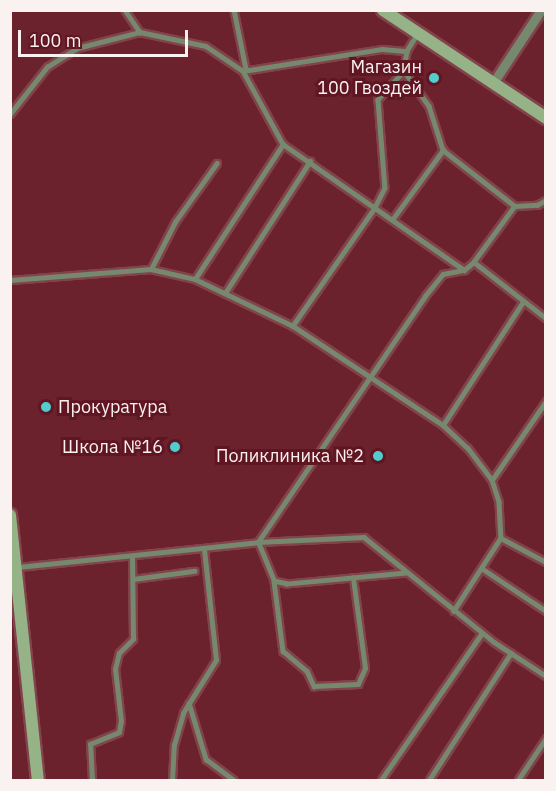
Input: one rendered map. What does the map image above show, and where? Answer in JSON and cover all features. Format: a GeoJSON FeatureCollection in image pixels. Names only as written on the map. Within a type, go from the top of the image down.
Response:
{"type":"FeatureCollection","features":[{"type":"Feature","properties":{"kind":"street"},"geometry":{"type":"LineString","coordinates":[[383,10],[417,35],[546,118]]}},
{"type":"Feature","properties":{"kind":"street"},"geometry":{"type":"LineString","coordinates":[[493,83],[540,10]]}},
{"type":"Feature","properties":{"kind":"street"},"geometry":{"type":"LineString","coordinates":[[10,515],[16,567],[14,594],[38,780]]}},
{"type":"Feature","properties":{"kind":"lane"},"geometry":{"type":"LineString","coordinates":[[125,10],[140,32]]}},
{"type":"Feature","properties":{"kind":"lane"},"geometry":{"type":"LineString","coordinates":[[234,10],[245,70],[282,144],[310,161],[464,270]]}},
{"type":"Feature","properties":{"kind":"lane"},"geometry":{"type":"LineString","coordinates":[[10,114],[47,68],[77,48],[140,32],[206,46],[245,70],[382,49],[407,51]]}},
{"type":"Feature","properties":{"kind":"lane"},"geometry":{"type":"LineString","coordinates":[[293,326],[375,208],[387,179],[378,100],[404,71],[407,51],[417,35]]}},
{"type":"Feature","properties":{"kind":"lane"},"geometry":{"type":"LineString","coordinates":[[404,71],[429,106],[443,150],[515,206],[537,205],[546,200]]}},
{"type":"Feature","properties":{"kind":"lane"},"geometry":{"type":"LineString","coordinates":[[195,279],[282,144]]}},
{"type":"Feature","properties":{"kind":"lane"},"geometry":{"type":"LineString","coordinates":[[393,220],[443,150]]}},
{"type":"Feature","properties":{"kind":"lane"},"geometry":{"type":"LineString","coordinates":[[225,293],[310,161]]}},
{"type":"Feature","properties":{"kind":"lane"},"geometry":{"type":"LineString","coordinates":[[151,269],[175,222],[217,164]]}},
{"type":"Feature","properties":{"kind":"lane"},"geometry":{"type":"LineString","coordinates":[[258,542],[368,376],[443,274],[464,270],[474,262],[515,206]]}},
{"type":"Feature","properties":{"kind":"lane"},"geometry":{"type":"LineString","coordinates":[[474,262],[546,318]]}},
{"type":"Feature","properties":{"kind":"lane"},"geometry":{"type":"LineString","coordinates":[[10,280],[151,269],[195,279],[293,326],[443,425],[468,448],[492,480],[499,502],[501,538],[454,611]]}},
{"type":"Feature","properties":{"kind":"lane"},"geometry":{"type":"LineString","coordinates":[[443,425],[523,302]]}},
{"type":"Feature","properties":{"kind":"lane"},"geometry":{"type":"LineString","coordinates":[[492,480],[546,401]]}},
{"type":"Feature","properties":{"kind":"lane"},"geometry":{"type":"LineString","coordinates":[[16,567],[132,557],[258,542],[364,537],[482,633],[546,676]]}},
{"type":"Feature","properties":{"kind":"lane"},"geometry":{"type":"LineString","coordinates":[[501,538],[546,562]]}},
{"type":"Feature","properties":{"kind":"lane"},"geometry":{"type":"LineString","coordinates":[[258,542],[274,581],[283,651],[295,657],[307,671],[314,686],[358,684],[365,668],[353,578]]}},
{"type":"Feature","properties":{"kind":"lane"},"geometry":{"type":"LineString","coordinates":[[172,780],[174,745],[189,703],[216,660],[204,549]]}},
{"type":"Feature","properties":{"kind":"lane"},"geometry":{"type":"LineString","coordinates":[[92,780],[90,744],[119,732],[115,669],[120,653],[133,639],[132,557]]}},
{"type":"Feature","properties":{"kind":"lane"},"geometry":{"type":"LineString","coordinates":[[483,569],[546,611]]}},
{"type":"Feature","properties":{"kind":"lane"},"geometry":{"type":"LineString","coordinates":[[133,579],[194,571]]}},
{"type":"Feature","properties":{"kind":"lane"},"geometry":{"type":"LineString","coordinates":[[274,581],[287,584],[406,573]]}},
{"type":"Feature","properties":{"kind":"lane"},"geometry":{"type":"LineString","coordinates":[[381,780],[482,633]]}},
{"type":"Feature","properties":{"kind":"lane"},"geometry":{"type":"LineString","coordinates":[[429,780],[511,653]]}},
{"type":"Feature","properties":{"kind":"lane"},"geometry":{"type":"LineString","coordinates":[[189,703],[206,759],[234,780]]}},
{"type":"Feature","properties":{"kind":"lane"},"geometry":{"type":"LineString","coordinates":[[518,780],[546,738]]}},
{"type":"Feature","properties":{"kind":"place","name":"Магазин 100 Гвоздей"},"geometry":{"type":"Point","coordinates":[434,78]}},
{"type":"Feature","properties":{"kind":"place","name":"Прокуратура"},"geometry":{"type":"Point","coordinates":[46,407]}},
{"type":"Feature","properties":{"kind":"place","name":"Школа №16"},"geometry":{"type":"Point","coordinates":[175,447]}},
{"type":"Feature","properties":{"kind":"place","name":"Поликлиника №2"},"geometry":{"type":"Point","coordinates":[378,456]}}]}
